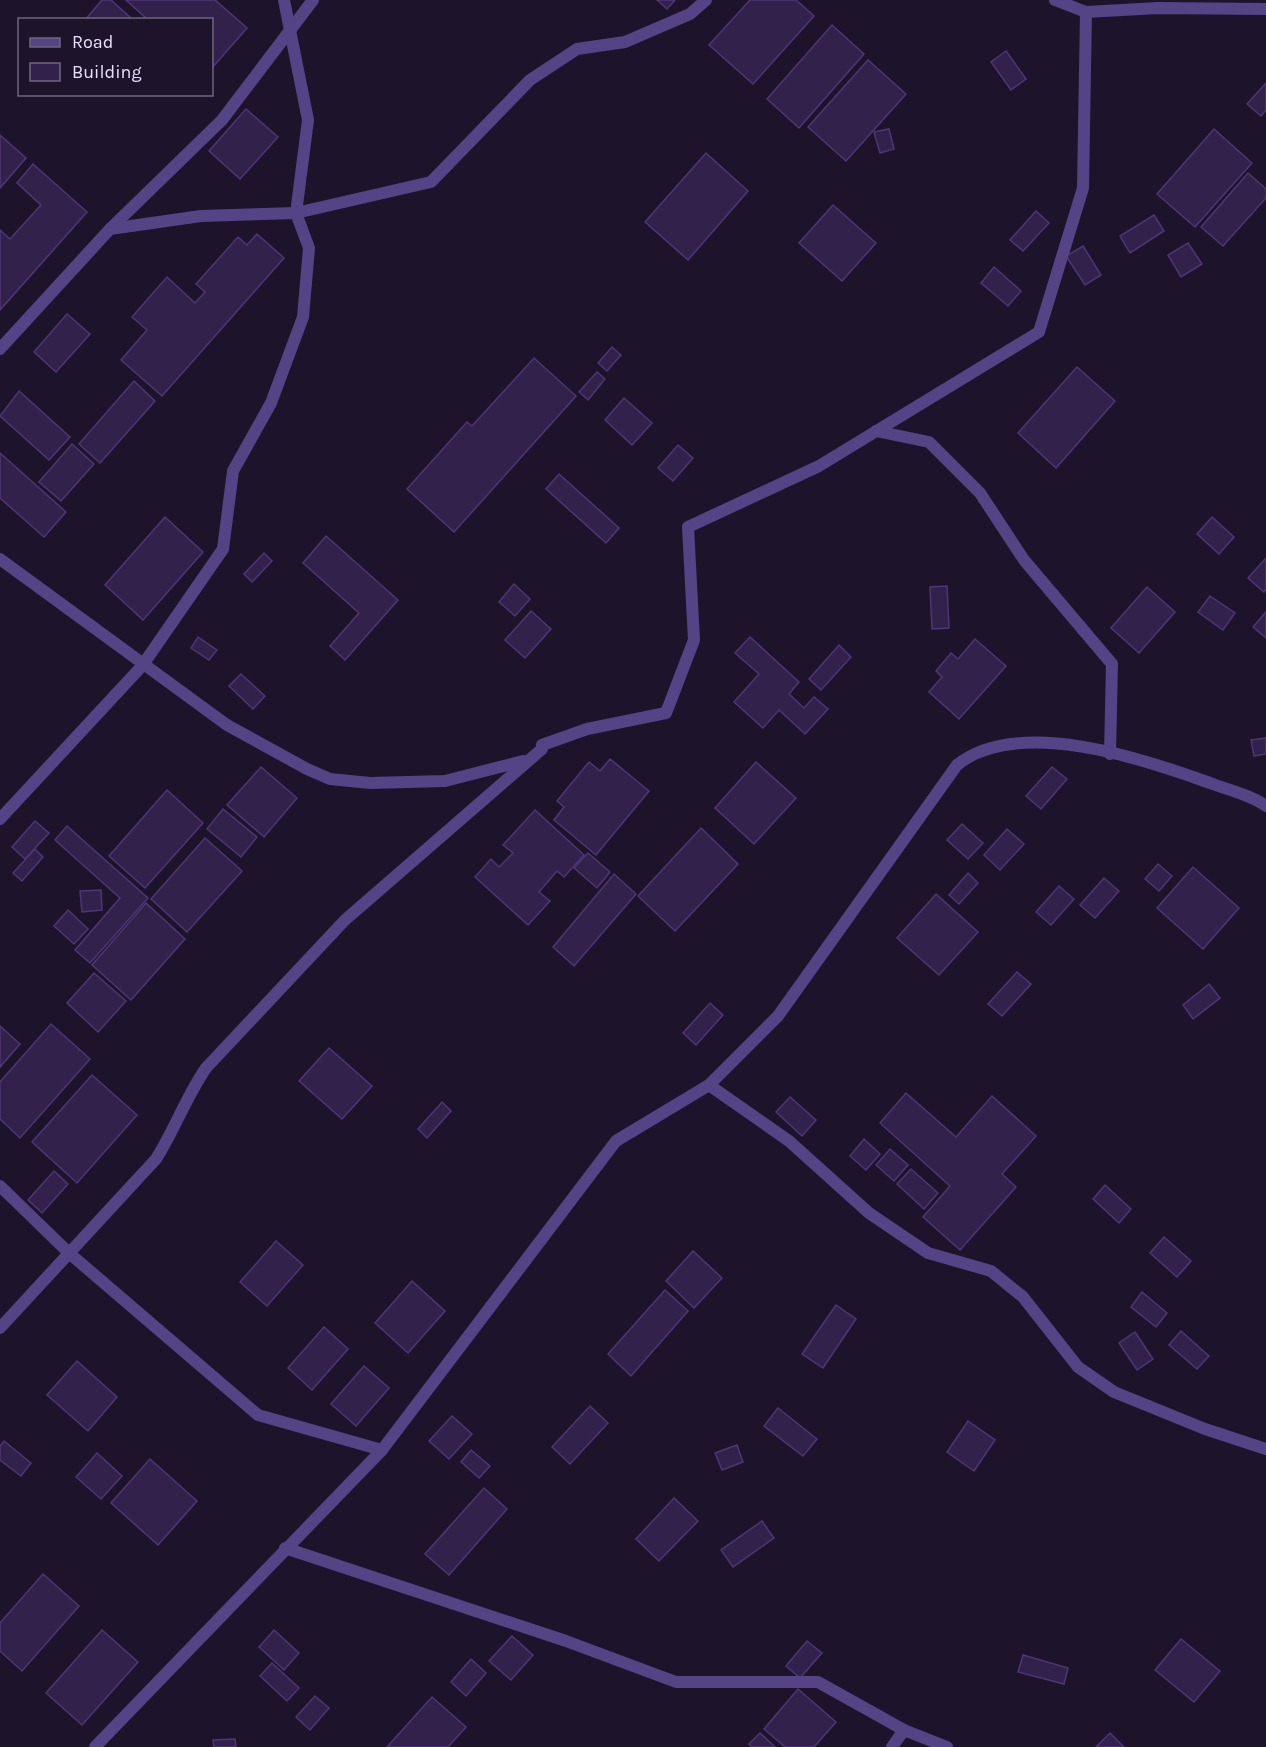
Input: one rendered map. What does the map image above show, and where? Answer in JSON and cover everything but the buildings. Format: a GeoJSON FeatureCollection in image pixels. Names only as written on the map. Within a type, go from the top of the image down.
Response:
{"type":"FeatureCollection","features":[{"type":"Feature","properties":{"kind":"street"},"geometry":{"type":"LineString","coordinates":[[0,819],[142,666],[223,549],[233,471],[271,403],[303,317],[309,248],[296,213],[308,120],[284,0]]}},
{"type":"Feature","properties":{"kind":"street"},"geometry":{"type":"LineString","coordinates":[[0,349],[111,229],[222,120],[313,0]]}},
{"type":"Feature","properties":{"kind":"street"},"geometry":{"type":"LineString","coordinates":[[111,229],[201,216],[296,213],[430,183],[530,80],[539,74],[577,49],[625,42],[690,14],[706,0]]}},
{"type":"Feature","properties":{"kind":"street"},"geometry":{"type":"LineString","coordinates":[[1055,0],[1086,12],[1158,8],[1266,9]]}},
{"type":"Feature","properties":{"kind":"street"},"geometry":{"type":"LineString","coordinates":[[0,1328],[156,1159],[174,1131],[192,1089],[206,1068],[345,920],[542,749],[542,745],[587,729],[666,713],[694,640],[688,527],[819,466],[1039,332],[1083,188],[1086,12]]}},
{"type":"Feature","properties":{"kind":"street"},"geometry":{"type":"LineString","coordinates":[[876,431],[929,442],[980,493],[1024,560],[1112,664],[1110,754]]}},
{"type":"Feature","properties":{"kind":"street"},"geometry":{"type":"LineString","coordinates":[[0,559],[142,666],[227,725],[307,769],[330,779],[370,783],[445,781],[527,760]]}},
{"type":"Feature","properties":{"kind":"street"},"geometry":{"type":"LineString","coordinates":[[95,1747],[382,1450],[616,1141],[709,1085],[778,1016],[957,765],[980,750],[1009,743],[1072,747],[1180,772],[1266,806]]}},
{"type":"Feature","properties":{"kind":"street"},"geometry":{"type":"LineString","coordinates":[[709,1085],[789,1141],[869,1214],[928,1253],[991,1271],[1023,1298],[1078,1367],[1114,1392],[1205,1429],[1266,1449]]}},
{"type":"Feature","properties":{"kind":"street"},"geometry":{"type":"LineString","coordinates":[[0,1186],[69,1253],[258,1415],[382,1450]]}},
{"type":"Feature","properties":{"kind":"street"},"geometry":{"type":"LineString","coordinates":[[285,1548],[566,1641],[676,1682],[818,1682],[904,1730],[947,1747]]}},
{"type":"Feature","properties":{"kind":"street"},"geometry":{"type":"LineString","coordinates":[[892,1747],[904,1730]]}}]}
